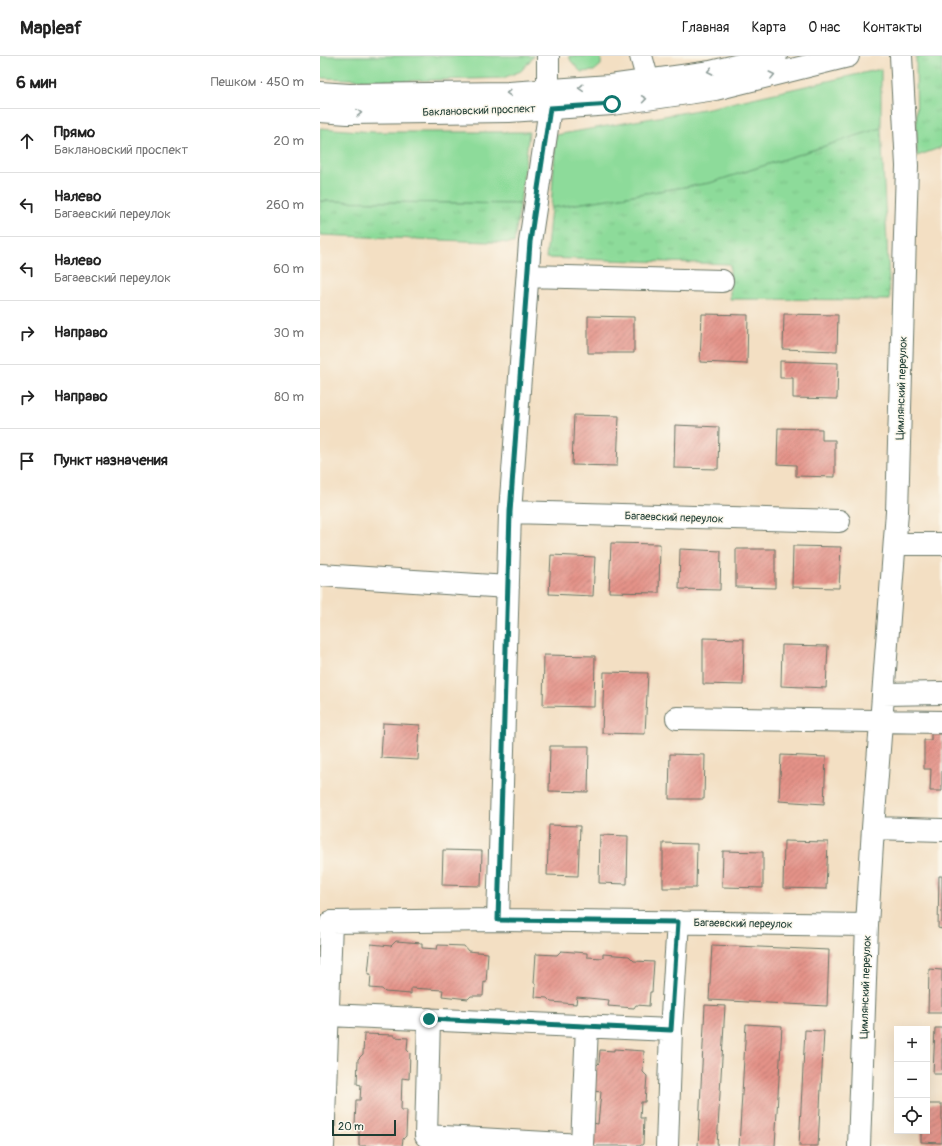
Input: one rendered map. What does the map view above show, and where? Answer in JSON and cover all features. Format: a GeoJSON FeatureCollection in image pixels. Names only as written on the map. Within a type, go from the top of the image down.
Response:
{"type":"FeatureCollection","features":[{"type":"Feature","properties":{"kind":"street"},"geometry":{"type":"LineString","coordinates":[[498,920],[510,512],[530,242],[549,99],[548,56]]}},
{"type":"Feature","properties":{"kind":"street"},"geometry":{"type":"LineString","coordinates":[[641,56],[648,81]]}},
{"type":"Feature","properties":{"kind":"street","name":"Баклановский проспект"},"geometry":{"type":"LineString","coordinates":[[320,111],[363,113],[510,111],[549,99],[610,86],[711,72],[776,56]]}},
{"type":"Feature","properties":{"kind":"street","name":"Баклановский проспект"},"geometry":{"type":"LineString","coordinates":[[320,93],[349,95],[509,93],[549,99],[612,104],[715,89],[848,56]]}},
{"type":"Feature","properties":{"kind":"street","name":"Цимлянский переулок"},"geometry":{"type":"LineString","coordinates":[[859,1146],[867,925],[881,720],[898,512],[907,166],[901,56]]}},
{"type":"Feature","properties":{"kind":"street"},"geometry":{"type":"LineString","coordinates":[[528,276],[722,281]]}},
{"type":"Feature","properties":{"kind":"street","name":"Багаевский переулок"},"geometry":{"type":"LineString","coordinates":[[510,512],[839,521]]}},
{"type":"Feature","properties":{"kind":"street"},"geometry":{"type":"LineString","coordinates":[[895,544],[942,544]]}},
{"type":"Feature","properties":{"kind":"street"},"geometry":{"type":"LineString","coordinates":[[320,575],[508,587]]}},
{"type":"Feature","properties":{"kind":"street"},"geometry":{"type":"LineString","coordinates":[[884,694],[942,693]]}},
{"type":"Feature","properties":{"kind":"street"},"geometry":{"type":"LineString","coordinates":[[677,718],[942,722]]}},
{"type":"Feature","properties":{"kind":"street"},"geometry":{"type":"LineString","coordinates":[[873,828],[942,830]]}},
{"type":"Feature","properties":{"kind":"street","name":"Багаевский переулок"},"geometry":{"type":"LineString","coordinates":[[328,1015],[330,922],[498,920],[867,925]]}},
{"type":"Feature","properties":{"kind":"street"},"geometry":{"type":"LineString","coordinates":[[667,1146],[671,1030],[678,922]]}},
{"type":"Feature","properties":{"kind":"street"},"geometry":{"type":"LineString","coordinates":[[323,1146],[328,1015],[671,1030]]}},
{"type":"Feature","properties":{"kind":"street"},"geometry":{"type":"LineString","coordinates":[[429,1019],[426,1136],[582,1145],[587,1026]]}},
{"type":"Feature","properties":{"kind":"green space"},"geometry":{"type":"Polygon","coordinates":[[[320,56],[534,56],[521,71],[503,78],[404,81],[320,78],[320,56]]]}},
{"type":"Feature","properties":{"kind":"green space"},"geometry":{"type":"Polygon","coordinates":[[[569,56],[601,56],[601,65],[594,71],[581,72],[571,61],[569,56]]]}},
{"type":"Feature","properties":{"kind":"green space"},"geometry":{"type":"Polygon","coordinates":[[[942,56],[942,147],[917,156],[916,57],[942,56]]]}},
{"type":"Feature","properties":{"kind":"green space"},"geometry":{"type":"Polygon","coordinates":[[[881,69],[881,128],[710,183],[551,208],[556,135],[709,108],[881,69]]]}},
{"type":"Feature","properties":{"kind":"green space"},"geometry":{"type":"Polygon","coordinates":[[[320,128],[373,132],[529,132],[520,204],[320,201],[320,128]]]}},
{"type":"Feature","properties":{"kind":"green space"},"geometry":{"type":"Polygon","coordinates":[[[881,128],[890,300],[730,299],[730,264],[546,258],[551,208],[710,183],[881,128]]]}},
{"type":"Feature","properties":{"kind":"green space"},"geometry":{"type":"Polygon","coordinates":[[[320,201],[520,204],[514,243],[320,235],[320,201]]]}},
{"type":"Feature","properties":{"kind":"building"},"geometry":{"type":"Polygon","coordinates":[[[702,314],[748,315],[747,364],[700,362],[702,314]]]}},
{"type":"Feature","properties":{"kind":"building"},"geometry":{"type":"Polygon","coordinates":[[[784,314],[838,315],[837,351],[783,349],[784,314]]]}},
{"type":"Feature","properties":{"kind":"building"},"geometry":{"type":"Polygon","coordinates":[[[588,316],[634,317],[634,353],[588,353],[588,316]]]}},
{"type":"Feature","properties":{"kind":"building"},"geometry":{"type":"Polygon","coordinates":[[[780,361],[838,363],[837,399],[793,398],[793,378],[780,378],[780,361]]]}},
{"type":"Feature","properties":{"kind":"building"},"geometry":{"type":"Polygon","coordinates":[[[574,415],[619,416],[617,466],[572,465],[574,415]]]}},
{"type":"Feature","properties":{"kind":"building"},"geometry":{"type":"Polygon","coordinates":[[[675,425],[719,427],[718,469],[674,468],[675,425]]]}},
{"type":"Feature","properties":{"kind":"building"},"geometry":{"type":"Polygon","coordinates":[[[778,428],[822,429],[822,440],[835,440],[835,477],[796,476],[796,465],[777,464],[778,428]]]}},
{"type":"Feature","properties":{"kind":"building"},"geometry":{"type":"Polygon","coordinates":[[[611,543],[660,544],[659,593],[609,592],[611,543]]]}},
{"type":"Feature","properties":{"kind":"building"},"geometry":{"type":"Polygon","coordinates":[[[793,546],[841,547],[839,588],[792,587],[793,546]]]}},
{"type":"Feature","properties":{"kind":"building"},"geometry":{"type":"Polygon","coordinates":[[[680,549],[721,551],[720,590],[679,589],[680,549]]]}},
{"type":"Feature","properties":{"kind":"building"},"geometry":{"type":"Polygon","coordinates":[[[736,549],[775,549],[775,588],[736,587],[736,549]]]}},
{"type":"Feature","properties":{"kind":"building"},"geometry":{"type":"Polygon","coordinates":[[[551,555],[595,557],[593,596],[549,594],[551,555]]]}},
{"type":"Feature","properties":{"kind":"building"},"geometry":{"type":"Polygon","coordinates":[[[703,638],[744,639],[743,685],[703,684],[703,638]]]}},
{"type":"Feature","properties":{"kind":"building"},"geometry":{"type":"Polygon","coordinates":[[[782,645],[828,646],[826,688],[781,686],[782,645]]]}},
{"type":"Feature","properties":{"kind":"building"},"geometry":{"type":"Polygon","coordinates":[[[544,655],[595,656],[594,707],[543,706],[544,655]]]}},
{"type":"Feature","properties":{"kind":"building"},"geometry":{"type":"Polygon","coordinates":[[[604,672],[648,673],[645,734],[602,733],[604,672]]]}},
{"type":"Feature","properties":{"kind":"building"},"geometry":{"type":"Polygon","coordinates":[[[383,723],[420,725],[418,760],[381,758],[383,723]]]}},
{"type":"Feature","properties":{"kind":"building"},"geometry":{"type":"Polygon","coordinates":[[[931,734],[942,734],[942,791],[930,791],[931,769],[924,769],[924,740],[931,740],[931,734]]]}},
{"type":"Feature","properties":{"kind":"building"},"geometry":{"type":"Polygon","coordinates":[[[550,746],[589,746],[588,792],[549,791],[550,746]]]}},
{"type":"Feature","properties":{"kind":"building"},"geometry":{"type":"Polygon","coordinates":[[[670,754],[705,755],[704,799],[669,799],[670,754]]]}},
{"type":"Feature","properties":{"kind":"building"},"geometry":{"type":"Polygon","coordinates":[[[781,755],[826,757],[824,804],[779,801],[781,755]]]}},
{"type":"Feature","properties":{"kind":"building"},"geometry":{"type":"Polygon","coordinates":[[[549,825],[580,826],[578,876],[547,875],[549,825]]]}},
{"type":"Feature","properties":{"kind":"building"},"geometry":{"type":"Polygon","coordinates":[[[600,835],[628,836],[627,884],[599,883],[600,835]]]}},
{"type":"Feature","properties":{"kind":"building"},"geometry":{"type":"Polygon","coordinates":[[[784,841],[828,842],[826,889],[783,888],[784,841]]]}},
{"type":"Feature","properties":{"kind":"building"},"geometry":{"type":"Polygon","coordinates":[[[663,843],[697,844],[696,888],[663,888],[663,843]]]}},
{"type":"Feature","properties":{"kind":"building"},"geometry":{"type":"Polygon","coordinates":[[[443,850],[482,851],[481,886],[442,885],[443,850]]]}},
{"type":"Feature","properties":{"kind":"building"},"geometry":{"type":"Polygon","coordinates":[[[723,851],[763,852],[763,888],[722,887],[723,851]]]}},
{"type":"Feature","properties":{"kind":"building"},"geometry":{"type":"Polygon","coordinates":[[[939,876],[942,876],[942,929],[938,928],[939,876]]]}},
{"type":"Feature","properties":{"kind":"building"},"geometry":{"type":"Polygon","coordinates":[[[396,941],[422,943],[422,948],[437,949],[438,945],[464,946],[468,951],[488,953],[486,983],[484,982],[483,996],[471,996],[468,999],[442,996],[443,990],[411,988],[411,994],[385,992],[382,989],[370,988],[371,974],[368,974],[371,944],[391,946],[396,941]]]}},
{"type":"Feature","properties":{"kind":"building"},"geometry":{"type":"Polygon","coordinates":[[[712,945],[829,950],[827,1006],[709,1000],[712,945]]]}},
{"type":"Feature","properties":{"kind":"building"},"geometry":{"type":"Polygon","coordinates":[[[561,951],[587,953],[587,957],[603,958],[603,954],[629,956],[634,961],[654,962],[652,992],[650,992],[649,1006],[636,1005],[634,1008],[608,1006],[609,1000],[577,997],[576,1004],[551,1002],[547,998],[535,997],[536,984],[534,983],[536,954],[557,955],[561,951]]]}},
{"type":"Feature","properties":{"kind":"building"},"geometry":{"type":"Polygon","coordinates":[[[929,969],[942,970],[942,1013],[928,1013],[929,969]]]}},
{"type":"Feature","properties":{"kind":"building"},"geometry":{"type":"Polygon","coordinates":[[[705,1005],[725,1006],[717,1146],[698,1146],[705,1005]]]}},
{"type":"Feature","properties":{"kind":"building"},"geometry":{"type":"Polygon","coordinates":[[[746,1024],[782,1026],[775,1146],[739,1146],[746,1024]]]}},
{"type":"Feature","properties":{"kind":"building"},"geometry":{"type":"Polygon","coordinates":[[[935,1028],[942,1028],[942,1074],[933,1074],[935,1028]]]}},
{"type":"Feature","properties":{"kind":"building"},"geometry":{"type":"Polygon","coordinates":[[[805,1030],[824,1031],[818,1146],[799,1146],[805,1030]]]}},
{"type":"Feature","properties":{"kind":"building"},"geometry":{"type":"Polygon","coordinates":[[[364,1034],[394,1035],[394,1037],[408,1038],[407,1050],[410,1053],[409,1079],[402,1078],[401,1110],[407,1110],[406,1136],[403,1139],[402,1146],[359,1146],[359,1131],[355,1126],[356,1100],[360,1100],[361,1085],[357,1084],[358,1059],[363,1054],[364,1034]]]}},
{"type":"Feature","properties":{"kind":"building"},"geometry":{"type":"Polygon","coordinates":[[[614,1049],[644,1051],[643,1072],[647,1076],[645,1102],[641,1102],[640,1118],[644,1118],[643,1144],[640,1146],[591,1146],[592,1123],[598,1124],[601,1092],[594,1091],[596,1066],[599,1063],[600,1050],[614,1051],[614,1049]]]}},
{"type":"Feature","properties":{"kind":"building"},"geometry":{"type":"Polygon","coordinates":[[[930,1104],[942,1104],[942,1143],[921,1142],[921,1134],[930,1134],[930,1104]]]}},
{"type":"Feature","properties":{"kind":"route"},"geometry":{"type":"LineString","coordinates":[[429,1019],[671,1030],[678,922],[498,920],[510,512],[531,234],[550,108],[612,104]]}}]}
